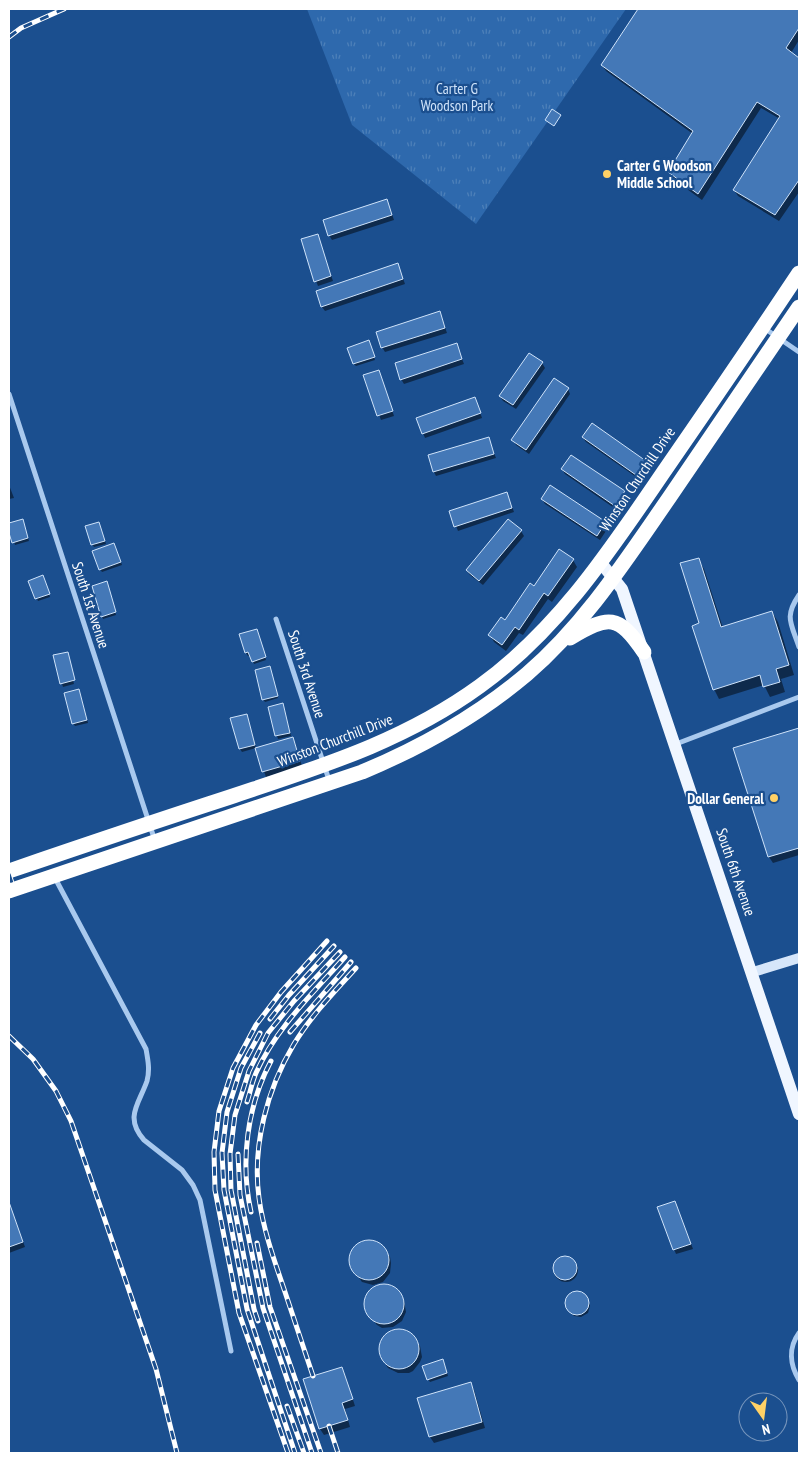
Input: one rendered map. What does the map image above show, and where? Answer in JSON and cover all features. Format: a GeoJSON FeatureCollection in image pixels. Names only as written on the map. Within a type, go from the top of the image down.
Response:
{"type":"FeatureCollection","features":[{"type":"Feature","properties":{"kind":"highway","name":"Winston Churchill Drive"},"geometry":{"type":"LineString","coordinates":[[9,871],[354,755],[420,724],[480,687],[527,648],[559,616],[601,563],[799,273]]}},
{"type":"Feature","properties":{"kind":"highway"},"geometry":{"type":"LineString","coordinates":[[9,891],[330,783],[398,757],[457,724],[497,697],[528,673],[584,617],[614,578],[799,307]]}},
{"type":"Feature","properties":{"kind":"highway"},"geometry":{"type":"LineString","coordinates":[[556,646],[592,625],[606,621],[622,626],[630,632],[644,652]]}},
{"type":"Feature","properties":{"kind":"main road","name":"South 6th Avenue"},"geometry":{"type":"LineString","coordinates":[[601,563],[622,589],[753,972],[799,1114]]}},
{"type":"Feature","properties":{"kind":"street"},"geometry":{"type":"LineString","coordinates":[[763,327],[799,352]]}},
{"type":"Feature","properties":{"kind":"street","name":"South 1st Avenue"},"geometry":{"type":"LineString","coordinates":[[9,394],[156,841]]}},
{"type":"Feature","properties":{"kind":"street"},"geometry":{"type":"LineString","coordinates":[[799,595],[792,605],[790,618],[799,647]]}},
{"type":"Feature","properties":{"kind":"street","name":"South 3rd Avenue"},"geometry":{"type":"LineString","coordinates":[[276,619],[330,783]]}},
{"type":"Feature","properties":{"kind":"street"},"geometry":{"type":"LineString","coordinates":[[676,744],[799,697]]}},
{"type":"Feature","properties":{"kind":"street"},"geometry":{"type":"LineString","coordinates":[[54,876],[146,1049],[147,1081],[134,1110],[135,1123],[139,1134],[144,1140],[182,1170],[200,1200],[231,1351]]}},
{"type":"Feature","properties":{"kind":"street"},"geometry":{"type":"LineString","coordinates":[[753,972],[799,958]]}},
{"type":"Feature","properties":{"kind":"street"},"geometry":{"type":"LineString","coordinates":[[799,1333],[792,1347],[791,1358],[793,1370],[799,1380]]}},
{"type":"Feature","properties":{"kind":"green space","name":"Carter G Woodson Park"},"geometry":{"type":"Polygon","coordinates":[[[307,9],[626,9],[476,224],[352,125],[307,9]]]}},
{"type":"Feature","properties":{"kind":"building"},"geometry":{"type":"Polygon","coordinates":[[[638,9],[799,9],[799,28],[786,48],[799,58],[799,180],[775,215],[733,190],[780,116],[757,102],[698,194],[668,172],[693,131],[601,65],[638,9]]]}},
{"type":"Feature","properties":{"kind":"building"},"geometry":{"type":"Polygon","coordinates":[[[552,109],[561,115],[554,126],[545,120],[552,109]]]}},
{"type":"Feature","properties":{"kind":"building"},"geometry":{"type":"Polygon","coordinates":[[[387,199],[392,215],[328,236],[323,220],[387,199]]]}},
{"type":"Feature","properties":{"kind":"building"},"geometry":{"type":"Polygon","coordinates":[[[318,234],[331,276],[314,282],[301,239],[318,234]]]}},
{"type":"Feature","properties":{"kind":"building"},"geometry":{"type":"Polygon","coordinates":[[[398,263],[403,279],[321,307],[316,291],[398,263]]]}},
{"type":"Feature","properties":{"kind":"building"},"geometry":{"type":"Polygon","coordinates":[[[440,311],[445,328],[381,348],[376,332],[440,311]]]}},
{"type":"Feature","properties":{"kind":"building"},"geometry":{"type":"Polygon","coordinates":[[[369,340],[375,357],[353,364],[347,348],[369,340]]]}},
{"type":"Feature","properties":{"kind":"building"},"geometry":{"type":"Polygon","coordinates":[[[457,343],[462,359],[400,380],[395,363],[457,343]]]}},
{"type":"Feature","properties":{"kind":"building"},"geometry":{"type":"Polygon","coordinates":[[[529,353],[543,362],[513,405],[499,396],[529,353]]]}},
{"type":"Feature","properties":{"kind":"building"},"geometry":{"type":"Polygon","coordinates":[[[379,370],[393,411],[377,416],[363,375],[379,370]]]}},
{"type":"Feature","properties":{"kind":"building"},"geometry":{"type":"Polygon","coordinates":[[[554,378],[569,388],[526,450],[511,440],[554,378]]]}},
{"type":"Feature","properties":{"kind":"building"},"geometry":{"type":"Polygon","coordinates":[[[475,397],[481,413],[422,434],[416,418],[475,397]]]}},
{"type":"Feature","properties":{"kind":"building"},"geometry":{"type":"Polygon","coordinates":[[[592,423],[646,461],[636,475],[582,437],[592,423]]]}},
{"type":"Feature","properties":{"kind":"building"},"geometry":{"type":"Polygon","coordinates":[[[489,437],[494,454],[433,472],[428,455],[489,437]]]}},
{"type":"Feature","properties":{"kind":"building"},"geometry":{"type":"Polygon","coordinates":[[[571,455],[625,491],[615,506],[561,469],[571,455]]]}},
{"type":"Feature","properties":{"kind":"building"},"geometry":{"type":"Polygon","coordinates":[[[550,485],[606,522],[597,536],[541,499],[550,485]]]}},
{"type":"Feature","properties":{"kind":"building"},"geometry":{"type":"Polygon","coordinates":[[[507,492],[512,508],[454,527],[449,511],[507,492]]]}},
{"type":"Feature","properties":{"kind":"building"},"geometry":{"type":"Polygon","coordinates":[[[23,519],[28,538],[12,543],[9,523],[23,519]]]}},
{"type":"Feature","properties":{"kind":"building"},"geometry":{"type":"Polygon","coordinates":[[[508,519],[522,530],[479,581],[466,570],[508,519]]]}},
{"type":"Feature","properties":{"kind":"building"},"geometry":{"type":"Polygon","coordinates":[[[99,522],[105,541],[91,545],[85,526],[99,522]]]}},
{"type":"Feature","properties":{"kind":"building"},"geometry":{"type":"Polygon","coordinates":[[[114,543],[121,562],[99,570],[92,551],[114,543]]]}},
{"type":"Feature","properties":{"kind":"building"},"geometry":{"type":"Polygon","coordinates":[[[559,549],[574,559],[548,596],[544,593],[519,630],[515,627],[502,645],[488,635],[501,617],[505,620],[530,583],[534,586],[559,549]]]}},
{"type":"Feature","properties":{"kind":"building"},"geometry":{"type":"Polygon","coordinates":[[[699,558],[721,627],[772,611],[789,665],[776,669],[780,682],[763,687],[760,675],[713,690],[692,626],[699,623],[680,563],[699,558]]]}},
{"type":"Feature","properties":{"kind":"building"},"geometry":{"type":"Polygon","coordinates":[[[43,575],[50,594],[35,599],[28,581],[43,575]]]}},
{"type":"Feature","properties":{"kind":"building"},"geometry":{"type":"Polygon","coordinates":[[[107,581],[116,612],[101,617],[92,586],[107,581]]]}},
{"type":"Feature","properties":{"kind":"building"},"geometry":{"type":"Polygon","coordinates":[[[257,629],[266,657],[252,662],[248,652],[245,653],[239,634],[257,629]]]}},
{"type":"Feature","properties":{"kind":"building"},"geometry":{"type":"Polygon","coordinates":[[[68,652],[75,680],[60,684],[53,655],[68,652]]]}},
{"type":"Feature","properties":{"kind":"building"},"geometry":{"type":"Polygon","coordinates":[[[270,666],[278,696],[262,700],[255,670],[270,666]]]}},
{"type":"Feature","properties":{"kind":"building"},"geometry":{"type":"Polygon","coordinates":[[[79,689],[87,720],[72,724],[64,693],[79,689]]]}},
{"type":"Feature","properties":{"kind":"building"},"geometry":{"type":"Polygon","coordinates":[[[283,703],[290,733],[275,736],[268,707],[283,703]]]}},
{"type":"Feature","properties":{"kind":"building"},"geometry":{"type":"Polygon","coordinates":[[[247,714],[255,745],[239,749],[230,718],[247,714]]]}},
{"type":"Feature","properties":{"kind":"building","name":"Dollar General"},"geometry":{"type":"Polygon","coordinates":[[[799,728],[799,848],[768,857],[733,748],[799,728]]]}},
{"type":"Feature","properties":{"kind":"building"},"geometry":{"type":"Polygon","coordinates":[[[293,737],[300,761],[262,772],[255,748],[293,737]]]}},
{"type":"Feature","properties":{"kind":"building"},"geometry":{"type":"Polygon","coordinates":[[[675,1201],[691,1244],[673,1250],[657,1207],[675,1201]]]}},
{"type":"Feature","properties":{"kind":"building"},"geometry":{"type":"Polygon","coordinates":[[[9,1202],[23,1242],[9,1247],[9,1202]]]}},
{"type":"Feature","properties":{"kind":"building"},"geometry":{"type":"Polygon","coordinates":[[[373,1240],[380,1243],[386,1249],[389,1260],[388,1268],[380,1277],[373,1280],[365,1280],[358,1277],[350,1268],[349,1256],[352,1249],[361,1241],[373,1240]]]}},
{"type":"Feature","properties":{"kind":"building"},"geometry":{"type":"Polygon","coordinates":[[[565,1256],[574,1259],[577,1268],[574,1277],[565,1280],[556,1277],[553,1268],[556,1259],[565,1256]]]}},
{"type":"Feature","properties":{"kind":"building"},"geometry":{"type":"Polygon","coordinates":[[[388,1284],[395,1287],[401,1293],[404,1304],[403,1312],[395,1321],[388,1324],[380,1324],[373,1321],[365,1312],[364,1300],[367,1293],[376,1285],[388,1284]]]}},
{"type":"Feature","properties":{"kind":"building"},"geometry":{"type":"Polygon","coordinates":[[[577,1291],[586,1294],[589,1303],[586,1312],[577,1315],[568,1312],[565,1303],[568,1294],[577,1291]]]}},
{"type":"Feature","properties":{"kind":"building"},"geometry":{"type":"Polygon","coordinates":[[[403,1329],[410,1332],[416,1338],[419,1349],[418,1357],[410,1366],[403,1369],[395,1369],[388,1366],[380,1357],[379,1345],[382,1338],[391,1330],[403,1329]]]}},
{"type":"Feature","properties":{"kind":"building"},"geometry":{"type":"Polygon","coordinates":[[[443,1359],[447,1373],[427,1380],[422,1366],[443,1359]]]}},
{"type":"Feature","properties":{"kind":"building"},"geometry":{"type":"Polygon","coordinates":[[[342,1367],[353,1399],[342,1403],[348,1420],[319,1429],[303,1379],[342,1367]]]}},
{"type":"Feature","properties":{"kind":"building"},"geometry":{"type":"Polygon","coordinates":[[[471,1382],[482,1422],[429,1437],[417,1398],[471,1382]]]}},
{"type":"Feature","properties":{"kind":"railway"},"geometry":{"type":"LineString","coordinates":[[9,37],[21,28],[64,9]]}},
{"type":"Feature","properties":{"kind":"railway"},"geometry":{"type":"LineString","coordinates":[[9,874],[14,889]]}},
{"type":"Feature","properties":{"kind":"railway"},"geometry":{"type":"LineString","coordinates":[[288,1453],[239,1313],[215,1190],[214,1152],[219,1111],[233,1068],[256,1025],[281,992],[327,941]]}},
{"type":"Feature","properties":{"kind":"railway"},"geometry":{"type":"LineString","coordinates":[[270,1019],[289,995],[334,946]]}},
{"type":"Feature","properties":{"kind":"railway"},"geometry":{"type":"LineString","coordinates":[[258,1321],[231,1190],[230,1154],[235,1115],[249,1071],[268,1033],[294,1001],[340,952]]}},
{"type":"Feature","properties":{"kind":"railway"},"geometry":{"type":"LineString","coordinates":[[247,1102],[256,1073],[274,1041],[296,1012],[345,957]]}},
{"type":"Feature","properties":{"kind":"railway"},"geometry":{"type":"LineString","coordinates":[[290,1032],[351,962]]}},
{"type":"Feature","properties":{"kind":"railway"},"geometry":{"type":"LineString","coordinates":[[313,1376],[276,1264],[261,1209],[257,1178],[260,1138],[269,1099],[284,1061],[323,1004],[356,968]]}},
{"type":"Feature","properties":{"kind":"railway"},"geometry":{"type":"LineString","coordinates":[[260,1033],[241,1068],[227,1112],[222,1153],[224,1190],[247,1309],[295,1453]]}},
{"type":"Feature","properties":{"kind":"railway"},"geometry":{"type":"LineString","coordinates":[[9,1036],[33,1059],[56,1091],[71,1121],[156,1369],[177,1453]]}},
{"type":"Feature","properties":{"kind":"railway"},"geometry":{"type":"LineString","coordinates":[[251,1212],[246,1174],[248,1135],[256,1097],[271,1061]]}},
{"type":"Feature","properties":{"kind":"railway"},"geometry":{"type":"LineString","coordinates":[[238,1154],[240,1195],[263,1308],[312,1453]]}},
{"type":"Feature","properties":{"kind":"railway"},"geometry":{"type":"LineString","coordinates":[[257,1243],[270,1307],[321,1453]]}},
{"type":"Feature","properties":{"kind":"railway"},"geometry":{"type":"LineString","coordinates":[[287,1406],[304,1453]]}},
{"type":"Feature","properties":{"kind":"railway"},"geometry":{"type":"LineString","coordinates":[[329,1426],[338,1453]]}},
{"type":"Feature","properties":{"kind":"place","name":"Carter G Woodson Middle School"},"geometry":{"type":"Point","coordinates":[607,174]}},
{"type":"Feature","properties":{"kind":"place","name":"Dollar General"},"geometry":{"type":"Point","coordinates":[774,798]}}]}
